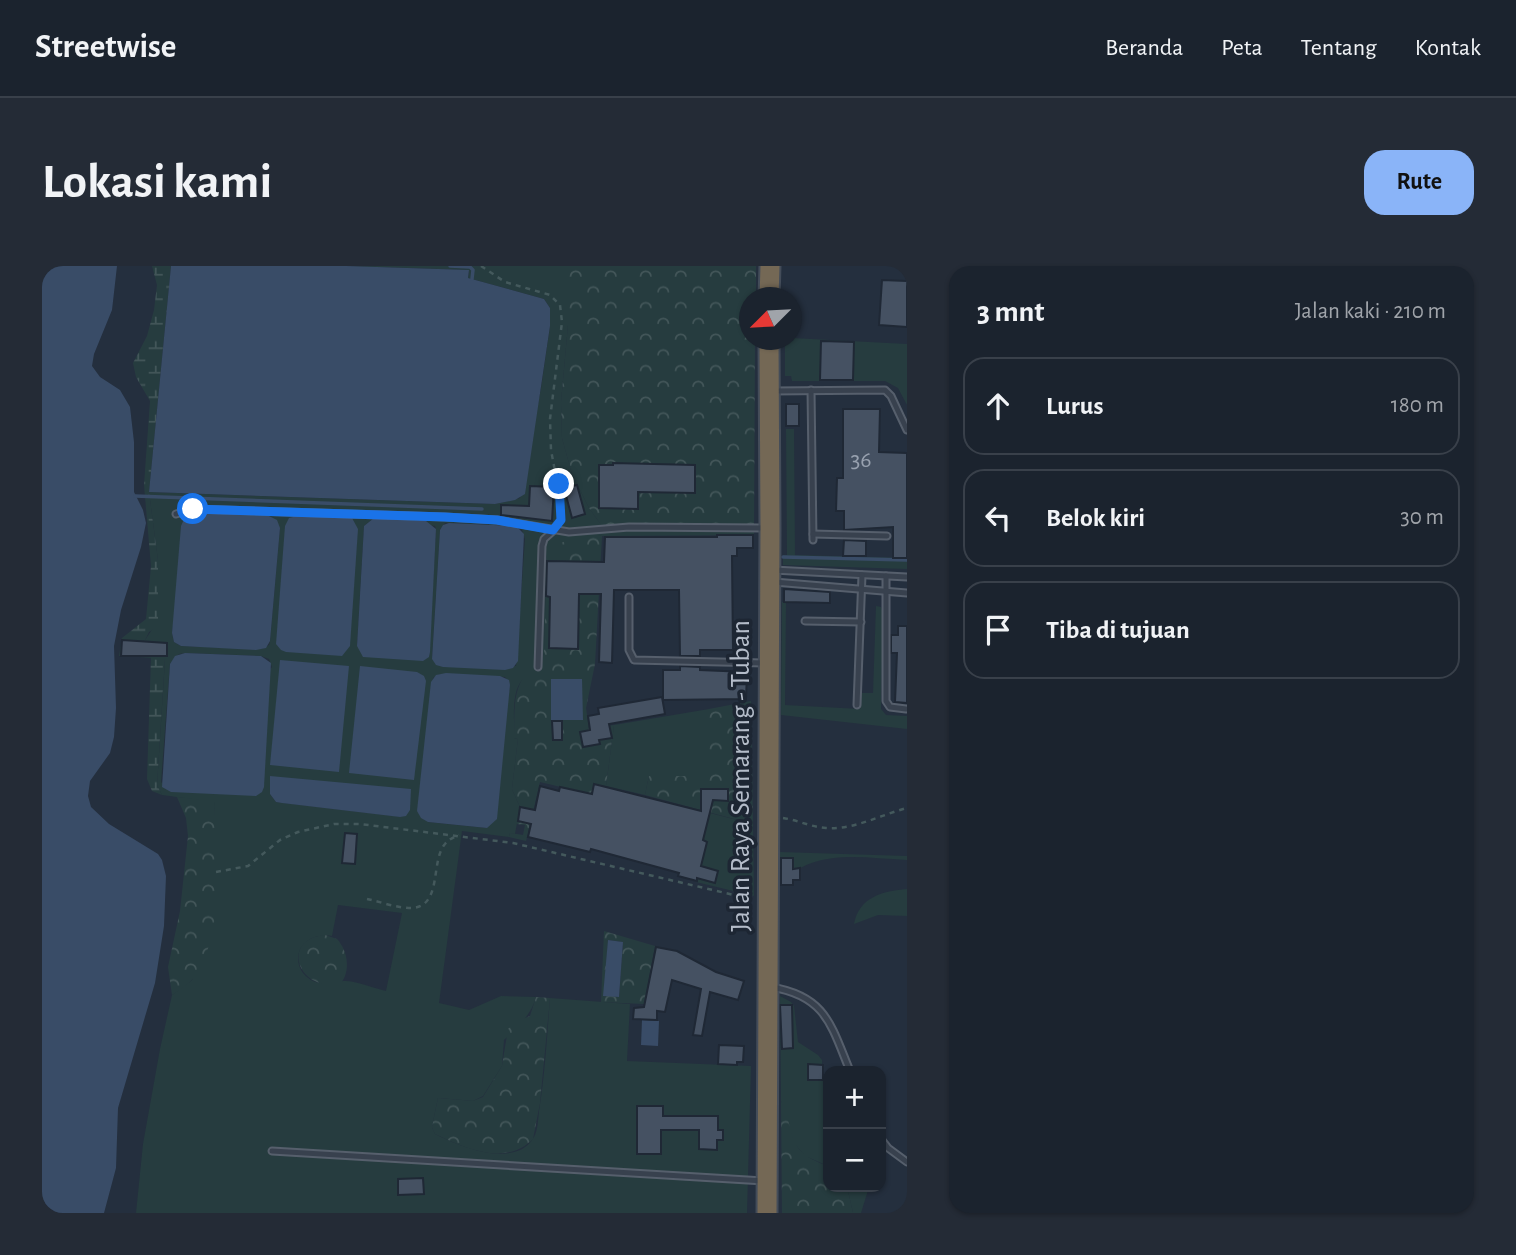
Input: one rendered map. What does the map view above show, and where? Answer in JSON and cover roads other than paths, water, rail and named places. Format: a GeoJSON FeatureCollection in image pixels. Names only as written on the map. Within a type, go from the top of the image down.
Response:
{"type":"FeatureCollection","features":[{"type":"Feature","properties":{"kind":"highway"},"geometry":{"type":"LineString","coordinates":[[769,287],[770,266]]}},
{"type":"Feature","properties":{"kind":"highway","name":"Jalan Raya Semarang - Tuban"},"geometry":{"type":"LineString","coordinates":[[767,1213],[769,350]]}},
{"type":"Feature","properties":{"kind":"lane"},"geometry":{"type":"LineString","coordinates":[[811,390],[813,537],[887,536]]}},
{"type":"Feature","properties":{"kind":"lane"},"geometry":{"type":"LineString","coordinates":[[769,391],[885,390],[891,396],[907,430]]}},
{"type":"Feature","properties":{"kind":"lane"},"geometry":{"type":"LineString","coordinates":[[176,514],[193,509],[445,517],[497,520],[553,530],[677,526],[770,528]]}},
{"type":"Feature","properties":{"kind":"lane"},"geometry":{"type":"LineString","coordinates":[[538,667],[542,546],[544,539],[553,530]]}},
{"type":"Feature","properties":{"kind":"lane"},"geometry":{"type":"LineString","coordinates":[[857,705],[862,575]]}},
{"type":"Feature","properties":{"kind":"lane"},"geometry":{"type":"LineString","coordinates":[[770,576],[907,576]]}},
{"type":"Feature","properties":{"kind":"lane"},"geometry":{"type":"LineString","coordinates":[[770,576],[907,593]]}},
{"type":"Feature","properties":{"kind":"lane"},"geometry":{"type":"LineString","coordinates":[[886,576],[886,701],[890,707],[905,709]]}},
{"type":"Feature","properties":{"kind":"lane"},"geometry":{"type":"LineString","coordinates":[[629,597],[629,650],[634,660],[770,663]]}},
{"type":"Feature","properties":{"kind":"lane"},"geometry":{"type":"LineString","coordinates":[[805,621],[860,622]]}},
{"type":"Feature","properties":{"kind":"lane"},"geometry":{"type":"LineString","coordinates":[[768,986],[802,995],[821,1010],[833,1030],[848,1066]]}},
{"type":"Feature","properties":{"kind":"lane"},"geometry":{"type":"LineString","coordinates":[[886,1145],[907,1162]]}},
{"type":"Feature","properties":{"kind":"lane"},"geometry":{"type":"LineString","coordinates":[[272,1151],[767,1181]]}},
{"type":"Feature","properties":{"kind":"water"},"geometry":{"type":"Polygon","coordinates":[[[42,266],[117,266],[112,310],[94,354],[92,366],[100,377],[120,390],[130,407],[134,442],[134,492],[146,523],[121,610],[114,646],[114,737],[110,753],[90,781],[88,796],[91,807],[109,824],[158,854],[162,860],[166,876],[164,926],[155,983],[118,1108],[116,1168],[104,1213],[42,1213],[42,266]]]}},
{"type":"Feature","properties":{"kind":"water"},"geometry":{"type":"Polygon","coordinates":[[[171,266],[346,266],[469,270],[468,278],[544,299],[550,308],[550,326],[525,494],[515,500],[495,504],[149,492],[171,266]]]}},
{"type":"Feature","properties":{"kind":"water"},"geometry":{"type":"Polygon","coordinates":[[[198,512],[269,516],[277,520],[280,528],[270,641],[266,648],[256,650],[181,646],[174,642],[172,633],[181,526],[185,517],[198,512]]]}},
{"type":"Feature","properties":{"kind":"water"},"geometry":{"type":"Polygon","coordinates":[[[289,518],[352,518],[358,529],[350,646],[342,656],[286,652],[276,644],[285,526],[289,518]]]}},
{"type":"Feature","properties":{"kind":"water"},"geometry":{"type":"Polygon","coordinates":[[[374,518],[426,521],[436,529],[430,652],[429,657],[423,661],[363,657],[357,646],[364,526],[374,518]]]}},
{"type":"Feature","properties":{"kind":"water"},"geometry":{"type":"Polygon","coordinates":[[[443,525],[516,526],[524,534],[518,661],[513,668],[505,670],[443,667],[436,665],[432,659],[440,530],[443,525]]]}},
{"type":"Feature","properties":{"kind":"water"},"geometry":{"type":"Polygon","coordinates":[[[185,653],[261,656],[271,663],[264,787],[256,796],[171,792],[162,787],[170,664],[175,656],[185,653]]]}},
{"type":"Feature","properties":{"kind":"water"},"geometry":{"type":"Polygon","coordinates":[[[280,660],[349,666],[339,772],[270,765],[280,660]]]}},
{"type":"Feature","properties":{"kind":"water"},"geometry":{"type":"Polygon","coordinates":[[[360,666],[417,672],[424,676],[426,681],[414,780],[349,773],[360,666]]]}},
{"type":"Feature","properties":{"kind":"water"},"geometry":{"type":"Polygon","coordinates":[[[446,673],[500,676],[509,680],[497,819],[487,828],[428,822],[421,818],[417,811],[431,682],[436,675],[446,673]]]}},
{"type":"Feature","properties":{"kind":"water"},"geometry":{"type":"Polygon","coordinates":[[[551,679],[582,679],[583,720],[551,720],[551,679]]]}},
{"type":"Feature","properties":{"kind":"water"},"geometry":{"type":"Polygon","coordinates":[[[270,776],[411,789],[410,810],[406,816],[400,817],[276,802],[270,794],[270,776]]]}},
{"type":"Feature","properties":{"kind":"water"},"geometry":{"type":"Polygon","coordinates":[[[608,940],[623,942],[619,997],[603,996],[608,940]]]}},
{"type":"Feature","properties":{"kind":"water"},"geometry":{"type":"Polygon","coordinates":[[[642,1020],[659,1021],[658,1046],[641,1045],[642,1020]]]}},
{"type":"Feature","properties":{"kind":"waterway"},"geometry":{"type":"LineString","coordinates":[[450,266],[470,267],[473,270],[472,279]]}},
{"type":"Feature","properties":{"kind":"waterway"},"geometry":{"type":"LineString","coordinates":[[135,496],[482,509]]}},
{"type":"Feature","properties":{"kind":"waterway"},"geometry":{"type":"LineString","coordinates":[[783,557],[907,560]]}}]}
